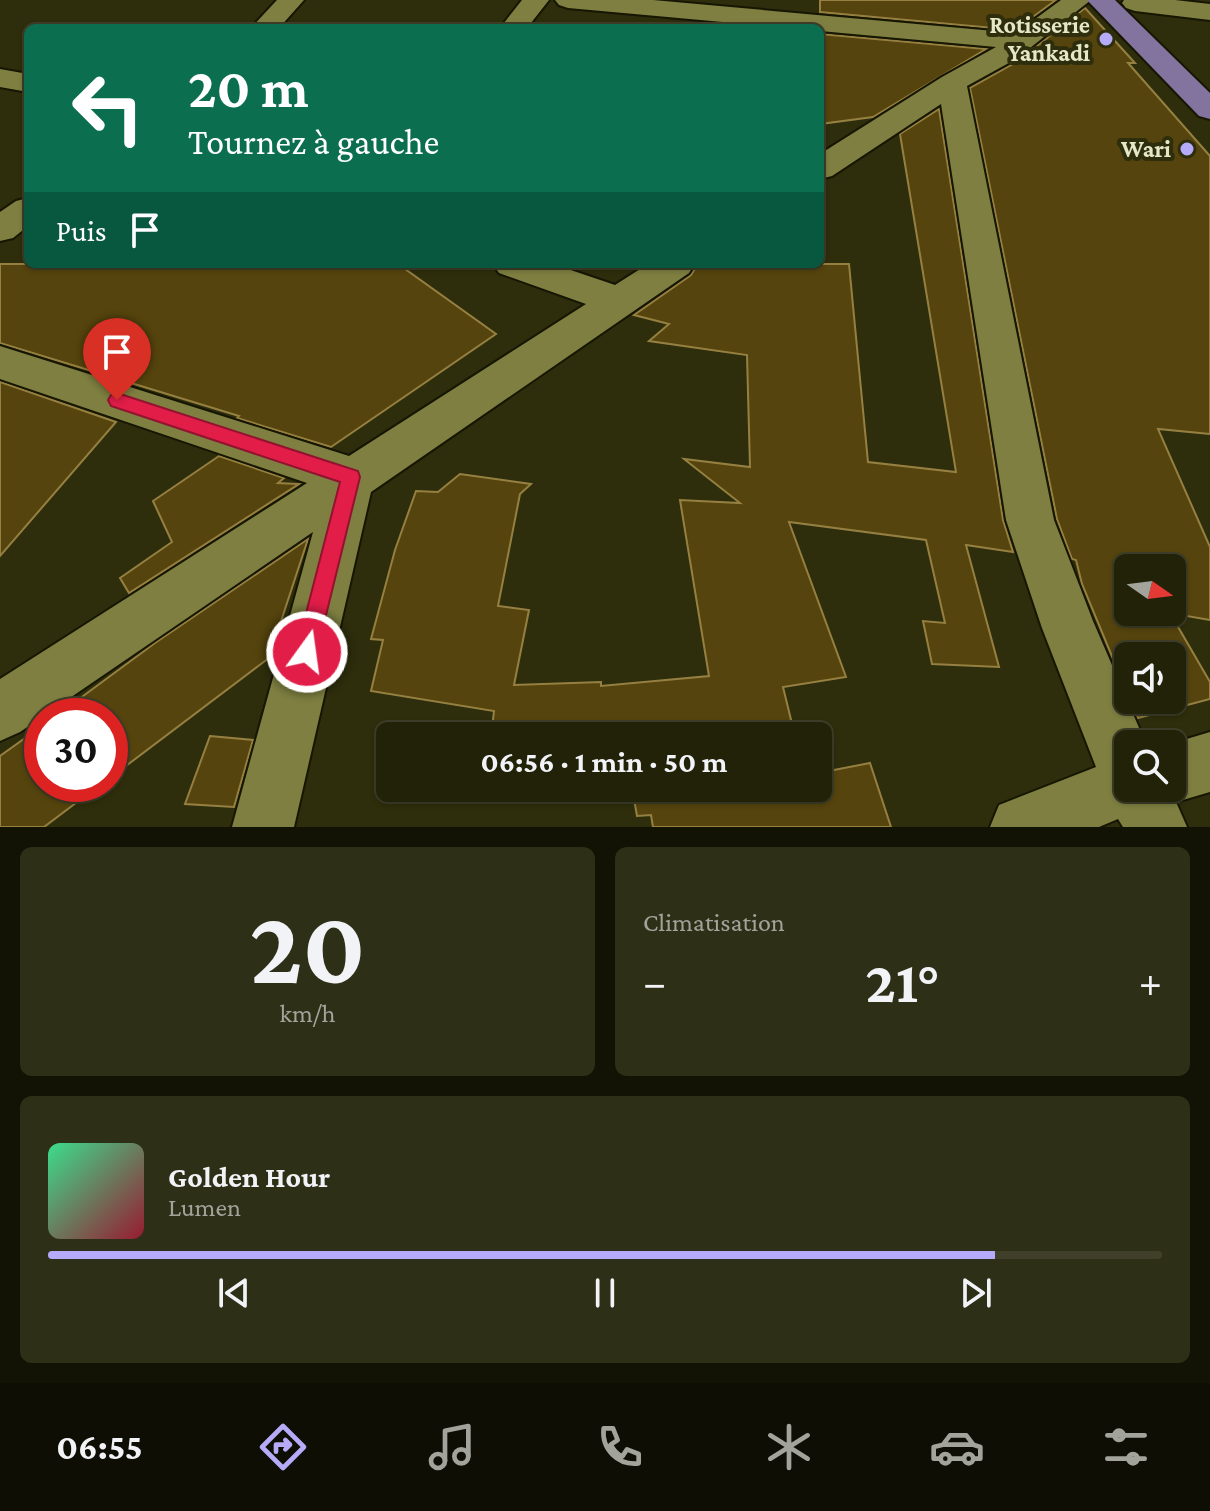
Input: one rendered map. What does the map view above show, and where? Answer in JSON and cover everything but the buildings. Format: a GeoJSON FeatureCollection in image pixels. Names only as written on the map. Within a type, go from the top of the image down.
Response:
{"type":"FeatureCollection","features":[{"type":"Feature","properties":{"kind":"main road"},"geometry":{"type":"LineString","coordinates":[[1100,0],[1210,110]]}},
{"type":"Feature","properties":{"kind":"main road"},"geometry":{"type":"LineString","coordinates":[[1133,2],[1210,75]]}},
{"type":"Feature","properties":{"kind":"street"},"geometry":{"type":"LineString","coordinates":[[268,24],[291,0]]}},
{"type":"Feature","properties":{"kind":"street"},"geometry":{"type":"LineString","coordinates":[[516,24],[536,0]]}},
{"type":"Feature","properties":{"kind":"street"},"geometry":{"type":"LineString","coordinates":[[568,0],[1018,41]]}},
{"type":"Feature","properties":{"kind":"street"},"geometry":{"type":"LineString","coordinates":[[824,166],[952,83],[1006,53],[1018,41],[1078,0]]}},
{"type":"Feature","properties":{"kind":"street"},"geometry":{"type":"LineString","coordinates":[[1133,2],[1210,12]]}},
{"type":"Feature","properties":{"kind":"street"},"geometry":{"type":"LineString","coordinates":[[0,78],[24,82]]}},
{"type":"Feature","properties":{"kind":"street"},"geometry":{"type":"LineString","coordinates":[[952,83],[1030,520],[1069,628],[1114,738]]}},
{"type":"Feature","properties":{"kind":"street"},"geometry":{"type":"LineString","coordinates":[[0,229],[24,212]]}},
{"type":"Feature","properties":{"kind":"street"},"geometry":{"type":"LineString","coordinates":[[524,268],[619,301]]}},
{"type":"Feature","properties":{"kind":"street"},"geometry":{"type":"LineString","coordinates":[[0,712],[670,268]]}},
{"type":"Feature","properties":{"kind":"street"},"geometry":{"type":"LineString","coordinates":[[0,362],[351,477]]}},
{"type":"Feature","properties":{"kind":"street"},"geometry":{"type":"LineString","coordinates":[[263,827],[351,477]]}},
{"type":"Feature","properties":{"kind":"street"},"geometry":{"type":"LineString","coordinates":[[1186,769],[1210,762]]}},
{"type":"Feature","properties":{"kind":"street"},"geometry":{"type":"LineString","coordinates":[[1021,827],[1114,790]]}},
{"type":"Feature","properties":{"kind":"street"},"geometry":{"type":"LineString","coordinates":[[1143,802],[1156,827]]}},
{"type":"Feature","properties":{"kind":"place","name":"Rotisserie Yankadi"},"geometry":{"type":"Point","coordinates":[1106,39]}},
{"type":"Feature","properties":{"kind":"place","name":"Wari"},"geometry":{"type":"Point","coordinates":[1187,149]}},
{"type":"Feature","properties":{"kind":"route"},"geometry":{"type":"LineString","coordinates":[[117,400],[351,477],[307,652]]}}]}
